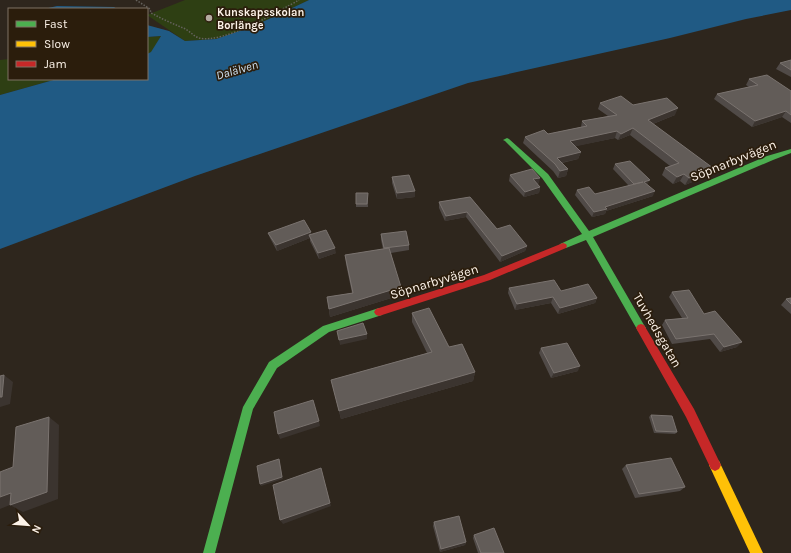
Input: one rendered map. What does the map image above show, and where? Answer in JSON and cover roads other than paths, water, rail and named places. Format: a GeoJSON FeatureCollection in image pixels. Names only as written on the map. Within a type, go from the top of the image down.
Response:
{"type":"FeatureCollection","features":[{"type":"Feature","properties":{"kind":"street","name":"Tuvhedsgatan"},"geometry":{"type":"LineString","coordinates":[[507,140],[545,176],[588,236],[690,413],[757,553]]}},
{"type":"Feature","properties":{"kind":"street","name":"Söpnarbyvägen"},"geometry":{"type":"LineString","coordinates":[[209,553],[248,408],[273,365],[326,329],[487,278],[770,158],[791,151]]}},
{"type":"Feature","properties":{"kind":"water","name":"Dalälven"},"geometry":{"type":"Polygon","coordinates":[[[309,0],[791,0],[791,10],[468,83],[195,176],[0,249],[0,95],[53,80],[148,80],[148,54],[151,52],[161,36],[148,37],[148,25],[169,31],[185,41],[216,39],[254,26],[309,0]]]}},
{"type":"Feature","properties":{"kind":"water"},"geometry":{"type":"Polygon","coordinates":[[[57,6],[116,8],[48,8],[57,6]]]}},
{"type":"Feature","properties":{"kind":"place","name":"Kunskapsskolan Borlänge"},"geometry":{"type":"Point","coordinates":[209,18]}}]}
